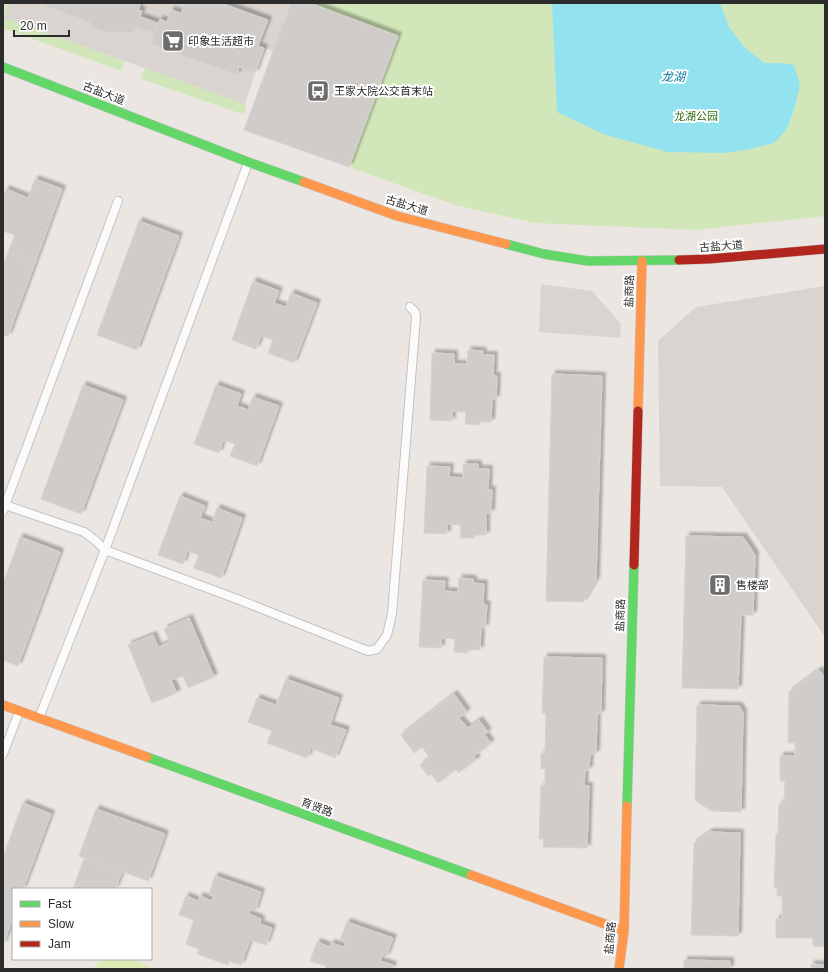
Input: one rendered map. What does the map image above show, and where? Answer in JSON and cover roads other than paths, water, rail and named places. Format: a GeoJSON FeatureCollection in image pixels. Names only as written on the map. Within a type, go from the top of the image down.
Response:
{"type":"FeatureCollection","features":[{"type":"Feature","properties":{"kind":"street","name":"古盐大道"},"geometry":{"type":"LineString","coordinates":[[3,67],[248,162],[397,216],[544,254],[588,261],[642,262],[709,259],[825,249]]}},
{"type":"Feature","properties":{"kind":"street","name":"盐商路"},"geometry":{"type":"LineString","coordinates":[[619,969],[624,931],[642,262]]}},
{"type":"Feature","properties":{"kind":"street","name":"育贤路"},"geometry":{"type":"LineString","coordinates":[[3,705],[624,931]]}},
{"type":"Feature","properties":{"kind":"lane"},"geometry":{"type":"LineString","coordinates":[[39,718],[104,550],[248,162]]}},
{"type":"Feature","properties":{"kind":"lane"},"geometry":{"type":"LineString","coordinates":[[118,201],[4,508],[84,532],[96,540],[104,550],[237,599],[368,651],[377,649],[387,635],[392,614],[416,317],[416,312],[410,307]]}},
{"type":"Feature","properties":{"kind":"lane"},"geometry":{"type":"LineString","coordinates":[[3,754],[19,711]]}},
{"type":"Feature","properties":{"kind":"water","name":"龙湖"},"geometry":{"type":"Polygon","coordinates":[[[552,3],[720,3],[729,27],[744,47],[764,63],[794,65],[800,85],[787,129],[774,143],[746,150],[722,153],[668,152],[603,134],[557,112],[552,3]]]}},
{"type":"Feature","properties":{"kind":"place","name":"印象生活超市"},"geometry":{"type":"Point","coordinates":[173,41]}},
{"type":"Feature","properties":{"kind":"place","name":"王家大院公交首末站"},"geometry":{"type":"Point","coordinates":[318,91]}},
{"type":"Feature","properties":{"kind":"place","name":"售楼部"},"geometry":{"type":"Point","coordinates":[720,585]}},
{"type":"Feature","properties":{"kind":"park label","name":"龙湖公园"},"geometry":{"type":"Point","coordinates":[696,116]}}]}
